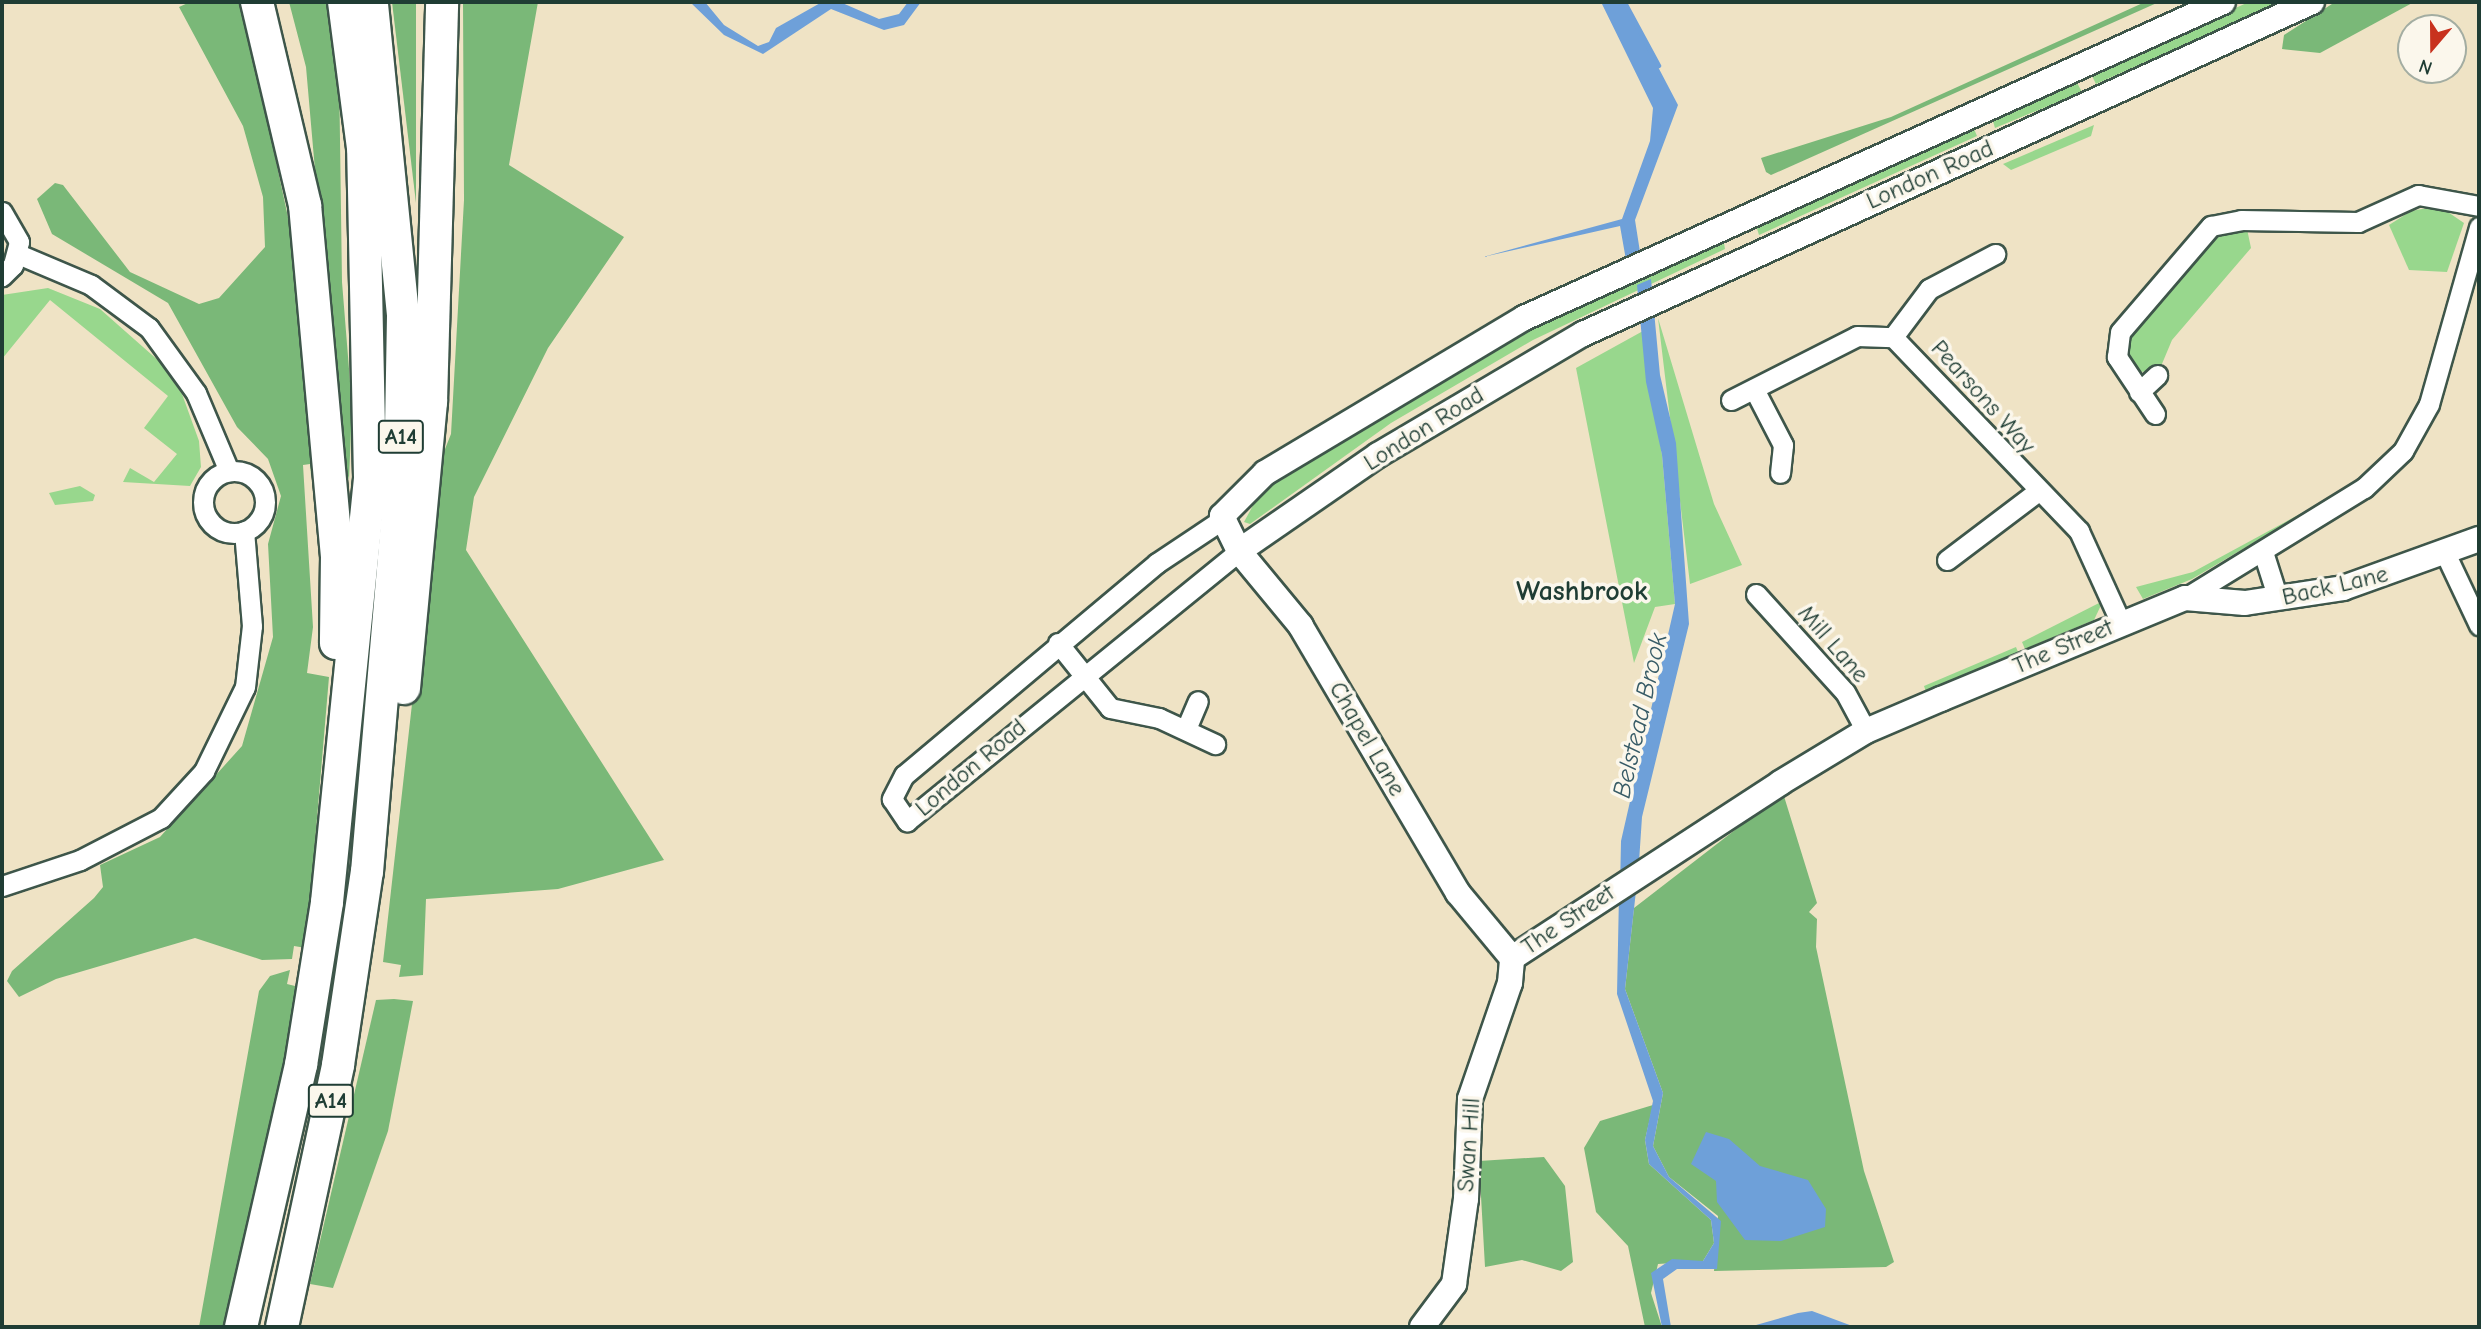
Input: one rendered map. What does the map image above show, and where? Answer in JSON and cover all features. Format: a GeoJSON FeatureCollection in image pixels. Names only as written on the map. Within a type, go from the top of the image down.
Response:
{"type":"FeatureCollection","features":[{"type":"Feature","properties":{"kind":"highway","name":"A14"},"geometry":{"type":"LineString","coordinates":[[257,2],[307,218],[337,556],[336,700],[345,759]]}},
{"type":"Feature","properties":{"kind":"highway","name":"A14"},"geometry":{"type":"LineString","coordinates":[[241,1327],[301,1065],[345,759],[370,477],[363,148],[344,2]]}},
{"type":"Feature","properties":{"kind":"highway","name":"A14"},"geometry":{"type":"LineString","coordinates":[[282,1327],[338,1065],[368,872],[400,488],[403,315],[372,2]]}},
{"type":"Feature","properties":{"kind":"highway","name":"A14"},"geometry":{"type":"LineString","coordinates":[[368,872],[391,798],[414,612],[431,402],[442,2]]}},
{"type":"Feature","properties":{"kind":"street","name":"London Road"},"geometry":{"type":"LineString","coordinates":[[2223,2],[1609,277],[1524,318],[1332,430],[1265,473],[1220,521],[1058,643],[904,775],[892,799],[907,821],[1083,674],[1239,551],[1420,428],[1626,314],[2312,2]]}},
{"type":"Feature","properties":{"kind":"street"},"geometry":{"type":"LineString","coordinates":[[2155,414],[2118,357],[2120,332],[2211,226],[2241,220],[2358,222],[2418,195],[2479,206]]}},
{"type":"Feature","properties":{"kind":"street"},"geometry":{"type":"LineString","coordinates":[[2,212],[16,230],[18,254],[2,275]]}},
{"type":"Feature","properties":{"kind":"street","name":"The Street"},"geometry":{"type":"LineString","coordinates":[[1512,958],[1609,892],[1866,732],[2185,598],[2264,555],[2364,488],[2403,451],[2429,404],[2479,227]]}},
{"type":"Feature","properties":{"kind":"street"},"geometry":{"type":"LineString","coordinates":[[18,254],[91,285],[149,328],[197,393],[229,471]]}},
{"type":"Feature","properties":{"kind":"street","name":"Pearsons Way"},"geometry":{"type":"LineString","coordinates":[[1893,337],[1929,289],[1994,254]]}},
{"type":"Feature","properties":{"kind":"street","name":"Pearsons Way"},"geometry":{"type":"LineString","coordinates":[[1731,400],[1857,336],[1893,337],[2037,492],[2079,531],[2121,623]]}},
{"type":"Feature","properties":{"kind":"street"},"geometry":{"type":"LineString","coordinates":[[2139,392],[2158,375]]}},
{"type":"Feature","properties":{"kind":"street"},"geometry":{"type":"LineString","coordinates":[[1754,389],[1783,445],[1780,473]]}},
{"type":"Feature","properties":{"kind":"street"},"geometry":{"type":"LineString","coordinates":[[229,471],[250,475],[262,490],[262,516],[244,531],[216,527],[204,507],[210,482],[229,471]]}},
{"type":"Feature","properties":{"kind":"street","name":"Pearsons Way"},"geometry":{"type":"LineString","coordinates":[[1947,560],[2037,492]]}},
{"type":"Feature","properties":{"kind":"street","name":"Chapel Lane"},"geometry":{"type":"LineString","coordinates":[[1220,521],[1239,551],[1301,626],[1458,893],[1512,958]]}},
{"type":"Feature","properties":{"kind":"street"},"geometry":{"type":"LineString","coordinates":[[2,886],[80,860],[161,818],[204,771],[245,687],[251,626],[244,531]]}},
{"type":"Feature","properties":{"kind":"street","name":"Back Lane"},"geometry":{"type":"LineString","coordinates":[[2185,598],[2278,599],[2365,582],[2479,539]]}},
{"type":"Feature","properties":{"kind":"street"},"geometry":{"type":"LineString","coordinates":[[2445,553],[2479,625]]}},
{"type":"Feature","properties":{"kind":"street"},"geometry":{"type":"LineString","coordinates":[[2264,555],[2278,599]]}},
{"type":"Feature","properties":{"kind":"street","name":"Mill Lane"},"geometry":{"type":"LineString","coordinates":[[1756,594],[1845,692],[1866,732]]}},
{"type":"Feature","properties":{"kind":"street"},"geometry":{"type":"LineString","coordinates":[[1058,643],[1110,708],[1186,729],[1215,744]]}},
{"type":"Feature","properties":{"kind":"street"},"geometry":{"type":"LineString","coordinates":[[1186,729],[1198,701]]}},
{"type":"Feature","properties":{"kind":"street","name":"Swan Hill"},"geometry":{"type":"LineString","coordinates":[[1422,1327],[1454,1284],[1466,1199],[1470,1099],[1510,983],[1512,958]]}},
{"type":"Feature","properties":{"kind":"green space"},"geometry":{"type":"Polygon","coordinates":[[[190,2],[242,2],[292,236],[321,474],[311,475],[310,464],[303,465],[313,627],[307,673],[329,677],[306,948],[294,946],[292,959],[262,960],[195,938],[56,979],[19,997],[7,981],[12,971],[94,898],[103,887],[100,865],[160,837],[242,746],[273,637],[268,544],[281,496],[268,459],[237,427],[168,303],[52,234],[37,199],[55,183],[63,185],[130,272],[199,304],[219,298],[265,247],[263,197],[243,126],[179,7],[190,2]]]}},
{"type":"Feature","properties":{"kind":"green space"},"geometry":{"type":"Polygon","coordinates":[[[289,2],[328,2],[339,68],[342,282],[352,406],[349,480],[338,433],[306,67],[289,2]]]}},
{"type":"Feature","properties":{"kind":"green space"},"geometry":{"type":"Polygon","coordinates":[[[392,2],[416,2],[416,203],[392,2]]]}},
{"type":"Feature","properties":{"kind":"green space"},"geometry":{"type":"Polygon","coordinates":[[[463,2],[538,2],[509,165],[624,237],[548,348],[474,497],[466,550],[664,860],[558,889],[426,899],[423,975],[399,977],[401,965],[383,962],[439,464],[451,434],[464,200],[463,2]]]}},
{"type":"Feature","properties":{"kind":"green space"},"geometry":{"type":"Polygon","coordinates":[[[2145,2],[2159,2],[1771,175],[1766,172],[1761,158],[1891,117],[2145,2]]]}},
{"type":"Feature","properties":{"kind":"green space"},"geometry":{"type":"Polygon","coordinates":[[[2249,2],[2280,2],[2096,84],[2090,72],[2249,2]]]}},
{"type":"Feature","properties":{"kind":"green space"},"geometry":{"type":"Polygon","coordinates":[[[2335,2],[2414,2],[2320,53],[2282,49],[2284,35],[2335,2]]]}},
{"type":"Feature","properties":{"kind":"green space"},"geometry":{"type":"Polygon","coordinates":[[[2076,81],[2082,92],[1995,128],[1992,118],[2076,81]]]}},
{"type":"Feature","properties":{"kind":"green space"},"geometry":{"type":"Polygon","coordinates":[[[1972,124],[1977,136],[1759,235],[1755,222],[1972,124]]]}},
{"type":"Feature","properties":{"kind":"green space"},"geometry":{"type":"Polygon","coordinates":[[[2094,125],[2091,136],[2011,170],[2003,164],[2094,125]]]}},
{"type":"Feature","properties":{"kind":"green space"},"geometry":{"type":"Polygon","coordinates":[[[2439,206],[2464,223],[2447,272],[2409,270],[2389,225],[2411,211],[2439,206]]]}},
{"type":"Feature","properties":{"kind":"green space"},"geometry":{"type":"Polygon","coordinates":[[[2247,229],[2251,248],[2172,340],[2159,371],[2137,372],[2126,356],[2127,334],[2205,240],[2247,229]]]}},
{"type":"Feature","properties":{"kind":"green space"},"geometry":{"type":"Polygon","coordinates":[[[1723,237],[1725,249],[1533,340],[1391,423],[1250,524],[1244,522],[1263,487],[1531,325],[1723,237]]]}},
{"type":"Feature","properties":{"kind":"green space"},"geometry":{"type":"Polygon","coordinates":[[[48,288],[100,309],[160,362],[182,394],[199,441],[201,467],[190,486],[123,482],[130,468],[154,482],[177,454],[144,428],[168,396],[50,300],[2,359],[2,295],[48,288]]]}},
{"type":"Feature","properties":{"kind":"green space"},"geometry":{"type":"Polygon","coordinates":[[[1658,318],[1714,504],[1742,565],[1690,584],[1658,318]]]}},
{"type":"Feature","properties":{"kind":"green space"},"geometry":{"type":"Polygon","coordinates":[[[1643,331],[1662,455],[1675,604],[1655,607],[1634,663],[1576,368],[1643,331]]]}},
{"type":"Feature","properties":{"kind":"green space"},"geometry":{"type":"Polygon","coordinates":[[[80,486],[95,495],[93,501],[55,505],[49,493],[80,486]]]}},
{"type":"Feature","properties":{"kind":"green space"},"geometry":{"type":"Polygon","coordinates":[[[2324,501],[2192,579],[2143,599],[2136,587],[2193,572],[2324,501]]]}},
{"type":"Feature","properties":{"kind":"green space"},"geometry":{"type":"Polygon","coordinates":[[[2103,601],[2094,620],[2025,649],[2022,642],[2103,601]]]}},
{"type":"Feature","properties":{"kind":"green space"},"geometry":{"type":"Polygon","coordinates":[[[2016,647],[2018,652],[1926,692],[1924,686],[2016,647]]]}},
{"type":"Feature","properties":{"kind":"green space"},"geometry":{"type":"Polygon","coordinates":[[[1783,793],[1817,903],[1809,912],[1817,919],[1816,947],[1864,1171],[1894,1262],[1886,1267],[1714,1271],[1718,1216],[1669,1177],[1653,1146],[1663,1093],[1625,989],[1634,908],[1783,793]]]}},
{"type":"Feature","properties":{"kind":"green space"},"geometry":{"type":"Polygon","coordinates":[[[290,970],[287,984],[299,987],[236,1305],[229,1327],[199,1327],[259,991],[270,976],[290,970]]]}},
{"type":"Feature","properties":{"kind":"green space"},"geometry":{"type":"Polygon","coordinates":[[[376,1000],[413,1001],[388,1131],[333,1288],[310,1284],[376,1000]]]}},
{"type":"Feature","properties":{"kind":"green space"},"geometry":{"type":"Polygon","coordinates":[[[1653,1105],[1645,1140],[1649,1164],[1711,1220],[1714,1243],[1703,1261],[1658,1264],[1651,1293],[1662,1327],[1645,1327],[1628,1246],[1596,1212],[1584,1148],[1600,1121],[1653,1105]]]}},
{"type":"Feature","properties":{"kind":"green space"},"geometry":{"type":"Polygon","coordinates":[[[1544,1157],[1565,1186],[1573,1262],[1561,1271],[1522,1260],[1485,1267],[1479,1161],[1544,1157]]]}},
{"type":"Feature","properties":{"kind":"water"},"geometry":{"type":"Polygon","coordinates":[[[690,2],[705,2],[724,25],[758,46],[769,42],[776,28],[822,2],[840,2],[879,19],[899,14],[908,2],[921,2],[904,25],[884,30],[831,9],[763,54],[724,35],[690,2]]]}},
{"type":"Feature","properties":{"kind":"water"},"geometry":{"type":"Polygon","coordinates":[[[1601,2],[1624,2],[1678,105],[1635,220],[1643,271],[1629,277],[1620,226],[1483,257],[1622,219],[1650,141],[1653,108],[1601,2]]]}},
{"type":"Feature","properties":{"kind":"water"},"geometry":{"type":"Polygon","coordinates":[[[1651,279],[1660,375],[1676,443],[1689,624],[1642,817],[1638,877],[1620,889],[1621,841],[1675,604],[1662,455],[1646,382],[1637,285],[1651,279]]]}},
{"type":"Feature","properties":{"kind":"water"},"geometry":{"type":"Polygon","coordinates":[[[1637,882],[1625,989],[1663,1093],[1653,1146],[1669,1177],[1721,1221],[1717,1269],[1677,1269],[1663,1279],[1671,1327],[1662,1327],[1651,1273],[1672,1259],[1703,1261],[1714,1243],[1711,1220],[1649,1164],[1645,1140],[1653,1101],[1617,994],[1619,894],[1637,882]]]}},
{"type":"Feature","properties":{"kind":"water"},"geometry":{"type":"Polygon","coordinates":[[[1706,1132],[1729,1139],[1760,1166],[1808,1180],[1826,1209],[1825,1227],[1781,1241],[1745,1240],[1717,1202],[1716,1181],[1691,1164],[1706,1132]]]}},
{"type":"Feature","properties":{"kind":"water"},"geometry":{"type":"Polygon","coordinates":[[[1812,1311],[1855,1327],[1749,1327],[1798,1313],[1812,1311]]]}},
{"type":"Feature","properties":{"kind":"waterway","name":"Belstead Brook"},"geometry":{"type":"LineString","coordinates":[[1624,2],[1658,65]]}},
{"type":"Feature","properties":{"kind":"district","name":"Washbrook"},"geometry":{"type":"Point","coordinates":[1582,591]}}]}
